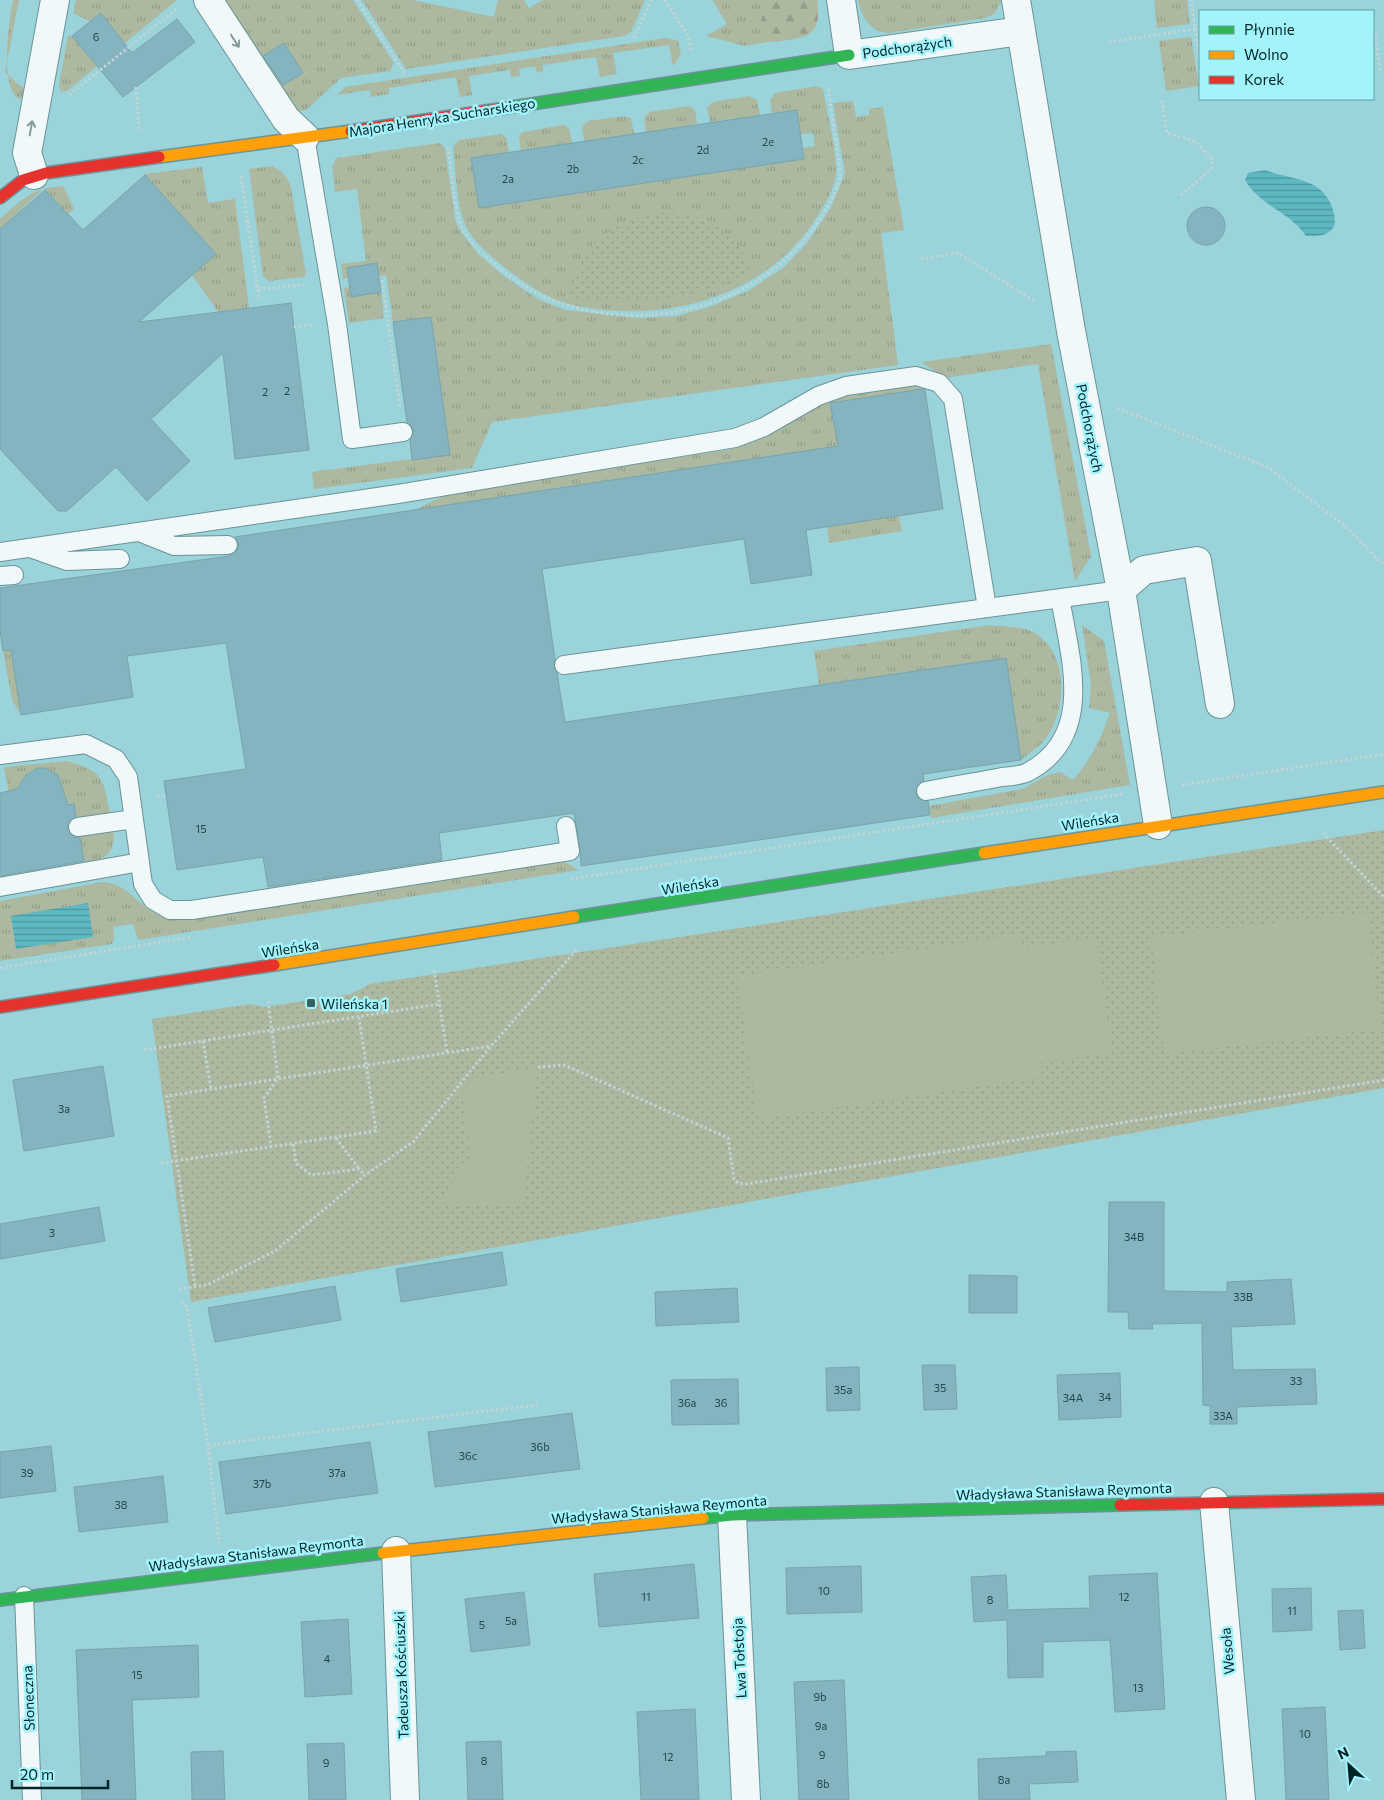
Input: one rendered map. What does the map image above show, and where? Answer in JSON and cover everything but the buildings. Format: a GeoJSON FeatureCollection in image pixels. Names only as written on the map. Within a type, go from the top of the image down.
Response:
{"type":"FeatureCollection","features":[{"type":"Feature","properties":{"kind":"street"},"geometry":{"type":"LineString","coordinates":[[34,176],[27,153],[55,0]]}},
{"type":"Feature","properties":{"kind":"street"},"geometry":{"type":"LineString","coordinates":[[208,0],[286,119],[305,137]]}},
{"type":"Feature","properties":{"kind":"street","name":"Podchorążych"},"geometry":{"type":"LineString","coordinates":[[841,0],[849,55],[1021,31]]}},
{"type":"Feature","properties":{"kind":"street","name":"Podchorążych"},"geometry":{"type":"LineString","coordinates":[[1016,0],[1083,395],[1121,590],[1158,826]]}},
{"type":"Feature","properties":{"kind":"street","name":"Majora Henryka Sucharskiego"},"geometry":{"type":"LineString","coordinates":[[0,198],[23,180],[34,176],[849,55]]}},
{"type":"Feature","properties":{"kind":"street"},"geometry":{"type":"LineString","coordinates":[[1121,590],[1144,570],[1197,561],[1220,704]]}},
{"type":"Feature","properties":{"kind":"street","name":"Wileńska"},"geometry":{"type":"LineString","coordinates":[[0,1007],[314,960],[1384,792]]}},
{"type":"Feature","properties":{"kind":"street","name":"Władysława Stanisława Reymonta"},"geometry":{"type":"LineString","coordinates":[[0,1600],[223,1574],[396,1551],[732,1515],[1384,1499]]}},
{"type":"Feature","properties":{"kind":"street","name":"Wesoła"},"geometry":{"type":"LineString","coordinates":[[1214,1502],[1241,1800]]}},
{"type":"Feature","properties":{"kind":"street","name":"Lwa Tołstoja"},"geometry":{"type":"LineString","coordinates":[[732,1515],[746,1800]]}},
{"type":"Feature","properties":{"kind":"street","name":"Tadeusza Kościuszki"},"geometry":{"type":"LineString","coordinates":[[396,1551],[405,1800]]}},
{"type":"Feature","properties":{"kind":"lane"},"geometry":{"type":"LineString","coordinates":[[305,137],[337,324],[352,439],[403,432]]}},
{"type":"Feature","properties":{"kind":"lane"},"geometry":{"type":"LineString","coordinates":[[0,552],[408,492],[735,438],[764,427],[818,396],[846,386],[916,376],[938,383],[953,399],[987,608]]}},
{"type":"Feature","properties":{"kind":"lane"},"geometry":{"type":"LineString","coordinates":[[137,532],[174,546],[228,546]]}},
{"type":"Feature","properties":{"kind":"lane"},"geometry":{"type":"LineString","coordinates":[[30,548],[67,561],[120,559]]}},
{"type":"Feature","properties":{"kind":"lane"},"geometry":{"type":"LineString","coordinates":[[564,666],[1121,590]]}},
{"type":"Feature","properties":{"kind":"lane"},"geometry":{"type":"LineString","coordinates":[[926,791],[1027,772],[1052,753],[1067,729],[1074,707],[1075,681],[1060,598]]}},
{"type":"Feature","properties":{"kind":"lane"},"geometry":{"type":"LineString","coordinates":[[0,755],[86,744],[116,759],[128,777],[143,884],[153,900],[170,910],[192,910],[570,851],[566,826]]}},
{"type":"Feature","properties":{"kind":"lane"},"geometry":{"type":"LineString","coordinates":[[78,826],[134,819]]}},
{"type":"Feature","properties":{"kind":"lane"},"geometry":{"type":"LineString","coordinates":[[0,887],[140,862]]}},
{"type":"Feature","properties":{"kind":"lane","name":"Słoneczna"},"geometry":{"type":"LineString","coordinates":[[24,1596],[32,1800]]}},
{"type":"Feature","properties":{"kind":"path"},"geometry":{"type":"LineString","coordinates":[[357,0],[405,74]]}},
{"type":"Feature","properties":{"kind":"path"},"geometry":{"type":"LineString","coordinates":[[634,38],[651,0]]}},
{"type":"Feature","properties":{"kind":"path"},"geometry":{"type":"LineString","coordinates":[[1191,0],[1199,57]]}},
{"type":"Feature","properties":{"kind":"path"},"geometry":{"type":"LineString","coordinates":[[32,122],[46,114],[180,6]]}},
{"type":"Feature","properties":{"kind":"path"},"geometry":{"type":"LineString","coordinates":[[1109,42],[1195,29]]}},
{"type":"Feature","properties":{"kind":"path"},"geometry":{"type":"LineString","coordinates":[[1375,33],[1380,71]]}},
{"type":"Feature","properties":{"kind":"path"},"geometry":{"type":"LineString","coordinates":[[447,137],[461,225],[486,257],[507,275],[535,293],[562,305],[596,312],[668,314],[704,306],[762,278],[784,262],[812,231],[827,208],[840,176],[827,79]]}},
{"type":"Feature","properties":{"kind":"path"},"geometry":{"type":"LineString","coordinates":[[136,87],[139,132]]}},
{"type":"Feature","properties":{"kind":"path"},"geometry":{"type":"LineString","coordinates":[[1162,100],[1167,133],[1195,142],[1212,159],[1211,169],[1180,196]]}},
{"type":"Feature","properties":{"kind":"path"},"geometry":{"type":"LineString","coordinates":[[240,166],[259,298]]}},
{"type":"Feature","properties":{"kind":"path"},"geometry":{"type":"LineString","coordinates":[[921,259],[958,253],[1042,307]]}},
{"type":"Feature","properties":{"kind":"path"},"geometry":{"type":"LineString","coordinates":[[382,280],[403,432]]}},
{"type":"Feature","properties":{"kind":"path"},"geometry":{"type":"LineString","coordinates":[[1083,395],[1267,467],[1344,525],[1384,566]]}},
{"type":"Feature","properties":{"kind":"path"},"geometry":{"type":"LineString","coordinates":[[568,879],[1384,754]]}},
{"type":"Feature","properties":{"kind":"path"},"geometry":{"type":"LineString","coordinates":[[1323,834],[1384,897]]}},
{"type":"Feature","properties":{"kind":"path"},"geometry":{"type":"LineString","coordinates":[[0,968],[195,937]]}},
{"type":"Feature","properties":{"kind":"path"},"geometry":{"type":"LineString","coordinates":[[179,1289],[207,1284],[275,1251],[365,1174],[413,1142],[491,1046],[579,947]]}},
{"type":"Feature","properties":{"kind":"path"},"geometry":{"type":"LineString","coordinates":[[434,970],[446,1052]]}},
{"type":"Feature","properties":{"kind":"path"},"geometry":{"type":"LineString","coordinates":[[268,1002],[278,1078],[264,1098],[271,1147]]}},
{"type":"Feature","properties":{"kind":"path"},"geometry":{"type":"LineString","coordinates":[[144,1050],[439,1004]]}},
{"type":"Feature","properties":{"kind":"path"},"geometry":{"type":"LineString","coordinates":[[161,1163],[376,1131],[359,1016]]}},
{"type":"Feature","properties":{"kind":"path"},"geometry":{"type":"LineString","coordinates":[[204,1041],[211,1089]]}},
{"type":"Feature","properties":{"kind":"path"},"geometry":{"type":"LineString","coordinates":[[195,1286],[167,1096],[491,1046]]}},
{"type":"Feature","properties":{"kind":"path"},"geometry":{"type":"LineString","coordinates":[[538,1067],[564,1065],[728,1138],[734,1179],[738,1183],[746,1184],[1384,1080]]}},
{"type":"Feature","properties":{"kind":"path"},"geometry":{"type":"LineString","coordinates":[[336,1138],[365,1174]]}},
{"type":"Feature","properties":{"kind":"path"},"geometry":{"type":"LineString","coordinates":[[293,1144],[296,1163],[311,1175],[360,1169]]}},
{"type":"Feature","properties":{"kind":"path"},"geometry":{"type":"LineString","coordinates":[[181,1302],[188,1307],[208,1445],[223,1574]]}},
{"type":"Feature","properties":{"kind":"path"},"geometry":{"type":"LineString","coordinates":[[208,1445],[536,1405]]}},
{"type":"Feature","properties":{"kind":"green space"},"geometry":{"type":"Polygon","coordinates":[[[13,0],[19,0],[7,61],[9,25],[13,0]]]}},
{"type":"Feature","properties":{"kind":"green space"},"geometry":{"type":"Polygon","coordinates":[[[76,0],[177,0],[68,90],[61,92],[59,85],[68,35],[72,36],[91,59],[119,37],[101,13],[91,22],[73,13],[76,0]]]}},
{"type":"Feature","properties":{"kind":"green space"},"geometry":{"type":"Polygon","coordinates":[[[218,0],[353,0],[394,63],[390,71],[341,78],[306,110],[293,112],[218,0]]]}},
{"type":"Feature","properties":{"kind":"green space"},"geometry":{"type":"Polygon","coordinates":[[[362,0],[412,0],[494,17],[498,0],[524,0],[529,8],[543,0],[645,0],[631,32],[624,36],[406,69],[362,0]]]}},
{"type":"Feature","properties":{"kind":"green space"},"geometry":{"type":"Polygon","coordinates":[[[712,0],[817,0],[818,19],[815,27],[808,35],[745,46],[706,36],[727,24],[712,0]]]}},
{"type":"Feature","properties":{"kind":"green space"},"geometry":{"type":"Polygon","coordinates":[[[768,0],[817,0],[818,13],[814,29],[802,37],[772,42],[759,27],[768,0]]]}},
{"type":"Feature","properties":{"kind":"green space"},"geometry":{"type":"Polygon","coordinates":[[[858,0],[1002,0],[994,14],[985,18],[889,33],[877,30],[867,22],[861,12],[858,0]]]}},
{"type":"Feature","properties":{"kind":"green space"},"geometry":{"type":"Polygon","coordinates":[[[1187,0],[1190,24],[1157,28],[1154,1],[1187,0]]]}},
{"type":"Feature","properties":{"kind":"green space"},"geometry":{"type":"Polygon","coordinates":[[[1191,37],[1199,86],[1166,91],[1159,41],[1191,37]]]}},
{"type":"Feature","properties":{"kind":"green space"},"geometry":{"type":"Polygon","coordinates":[[[666,38],[678,41],[681,54],[673,66],[669,45],[613,53],[617,74],[600,77],[596,57],[543,65],[543,71],[537,73],[535,66],[519,69],[520,76],[511,77],[510,70],[469,76],[472,95],[460,97],[456,77],[389,88],[389,94],[371,97],[370,90],[337,95],[345,87],[666,38]]]}},
{"type":"Feature","properties":{"kind":"green space"},"geometry":{"type":"Polygon","coordinates":[[[8,75],[24,89],[23,97],[19,99],[13,92],[8,75]]]}},
{"type":"Feature","properties":{"kind":"green space"},"geometry":{"type":"Polygon","coordinates":[[[817,86],[823,89],[834,146],[836,175],[832,188],[823,208],[811,226],[789,251],[764,272],[735,289],[704,300],[672,308],[639,311],[606,310],[564,303],[530,286],[496,261],[469,232],[461,214],[453,147],[459,140],[501,134],[506,137],[509,152],[471,158],[479,208],[804,159],[803,148],[815,146],[813,133],[801,134],[797,110],[772,113],[770,99],[776,93],[817,86]]]}},
{"type":"Feature","properties":{"kind":"green space"},"geometry":{"type":"Polygon","coordinates":[[[749,96],[757,100],[760,115],[710,122],[707,108],[713,102],[749,96]]]}},
{"type":"Feature","properties":{"kind":"green space"},"geometry":{"type":"Polygon","coordinates":[[[853,101],[856,117],[869,115],[869,109],[883,107],[904,230],[881,233],[898,365],[492,422],[472,468],[314,489],[312,472],[450,454],[431,317],[393,322],[386,275],[378,276],[376,264],[347,268],[348,278],[343,279],[341,264],[366,261],[357,189],[335,192],[332,166],[337,158],[439,143],[445,148],[455,219],[460,231],[479,255],[505,277],[538,299],[565,310],[640,318],[676,316],[709,307],[748,291],[783,268],[808,242],[831,207],[845,174],[833,103],[853,101]]]}},
{"type":"Feature","properties":{"kind":"green space"},"geometry":{"type":"Polygon","coordinates":[[[689,106],[695,110],[697,124],[646,132],[644,117],[650,112],[689,106]]]}},
{"type":"Feature","properties":{"kind":"green space"},"geometry":{"type":"Polygon","coordinates":[[[624,116],[631,118],[634,134],[584,141],[582,126],[588,121],[624,116]]]}},
{"type":"Feature","properties":{"kind":"green space"},"geometry":{"type":"Polygon","coordinates":[[[564,125],[569,128],[572,143],[521,150],[519,136],[523,132],[564,125]]]}},
{"type":"Feature","properties":{"kind":"green space"},"geometry":{"type":"Polygon","coordinates":[[[272,166],[282,172],[290,183],[306,274],[304,277],[269,281],[263,277],[249,169],[272,166]]]}},
{"type":"Feature","properties":{"kind":"green space"},"geometry":{"type":"Polygon","coordinates":[[[202,167],[208,203],[235,199],[249,308],[218,312],[192,275],[216,254],[144,174],[202,167]]]}},
{"type":"Feature","properties":{"kind":"green space"},"geometry":{"type":"Polygon","coordinates":[[[63,186],[74,209],[68,214],[45,189],[63,186]]]}},
{"type":"Feature","properties":{"kind":"green space"},"geometry":{"type":"Polygon","coordinates":[[[42,189],[0,229],[0,219],[21,200],[42,189]]]}},
{"type":"Feature","properties":{"kind":"green space"},"geometry":{"type":"Polygon","coordinates":[[[658,212],[690,215],[715,225],[735,243],[754,270],[708,289],[664,299],[619,302],[570,300],[572,284],[581,261],[598,240],[620,225],[658,212]]]}},
{"type":"Feature","properties":{"kind":"green space"},"geometry":{"type":"Polygon","coordinates":[[[350,287],[351,297],[381,292],[384,318],[349,323],[344,288],[350,287]]]}},
{"type":"Feature","properties":{"kind":"green space"},"geometry":{"type":"Polygon","coordinates":[[[1051,344],[1091,556],[1075,581],[1038,364],[944,378],[922,362],[1051,344]]]}},
{"type":"Feature","properties":{"kind":"green space"},"geometry":{"type":"Polygon","coordinates":[[[907,387],[925,388],[831,403],[838,446],[413,511],[451,492],[727,450],[751,443],[774,433],[815,406],[839,397],[907,387]]]}},
{"type":"Feature","properties":{"kind":"green space"},"geometry":{"type":"Polygon","coordinates":[[[899,516],[902,531],[829,543],[827,526],[899,516]]]}},
{"type":"Feature","properties":{"kind":"green space"},"geometry":{"type":"Polygon","coordinates":[[[990,625],[1019,628],[1035,633],[1046,642],[1054,654],[1059,667],[1061,697],[1054,725],[1047,737],[1021,760],[1006,658],[819,685],[814,651],[990,625]]]}},
{"type":"Feature","properties":{"kind":"green space"},"geometry":{"type":"Polygon","coordinates":[[[1082,625],[1104,641],[1130,785],[931,818],[929,806],[1022,789],[1048,775],[1060,772],[1073,780],[1085,765],[1095,748],[1110,713],[1089,708],[1091,685],[1082,625]]]}},
{"type":"Feature","properties":{"kind":"green space"},"geometry":{"type":"Polygon","coordinates":[[[11,650],[21,715],[12,700],[3,651],[11,650]]]}},
{"type":"Feature","properties":{"kind":"green space"},"geometry":{"type":"Polygon","coordinates":[[[67,761],[88,769],[100,779],[104,785],[110,815],[77,820],[74,804],[70,804],[61,798],[62,791],[59,779],[49,770],[43,768],[30,772],[27,775],[21,782],[11,805],[4,767],[67,761]]]}},
{"type":"Feature","properties":{"kind":"green space"},"geometry":{"type":"Polygon","coordinates":[[[113,828],[114,837],[109,853],[105,857],[84,863],[79,833],[113,828]]]}},
{"type":"Feature","properties":{"kind":"green space"},"geometry":{"type":"Polygon","coordinates":[[[1384,830],[1384,1088],[191,1302],[152,1019],[250,1004],[264,1007],[351,994],[370,984],[1384,830]]]}},
{"type":"Feature","properties":{"kind":"green space"},"geometry":{"type":"Polygon","coordinates":[[[563,861],[579,870],[138,940],[133,924],[113,927],[114,940],[112,944],[0,961],[0,901],[103,882],[114,884],[123,889],[157,914],[169,918],[184,919],[563,861]]]}},
{"type":"Feature","properties":{"kind":"green space"},"geometry":{"type":"Polygon","coordinates":[[[1368,912],[1381,1029],[1164,1054],[1151,937],[1368,912]]]}},
{"type":"Feature","properties":{"kind":"green space"},"geometry":{"type":"Polygon","coordinates":[[[1021,934],[1023,948],[1096,937],[1112,1052],[1040,1063],[1042,1077],[758,1119],[737,976],[1021,934]]]}},
{"type":"Feature","properties":{"kind":"green space"},"geometry":{"type":"Polygon","coordinates":[[[538,1067],[523,1207],[439,1203],[470,1156],[462,1092],[472,1078],[538,1067]]]}},
{"type":"Feature","properties":{"kind":"water"},"geometry":{"type":"Polygon","coordinates":[[[1265,170],[1304,181],[1320,190],[1327,197],[1332,207],[1335,221],[1332,230],[1322,235],[1306,236],[1292,221],[1258,196],[1245,180],[1248,173],[1265,170]]]}},
{"type":"Feature","properties":{"kind":"water"},"geometry":{"type":"Polygon","coordinates":[[[88,903],[93,937],[16,949],[11,916],[88,903]]]}},
{"type":"Feature","properties":{"kind":"traffic: fast"},"geometry":{"type":"LineString","coordinates":[[506,108],[849,55]]}},
{"type":"Feature","properties":{"kind":"traffic: fast"},"geometry":{"type":"LineString","coordinates":[[574,917],[984,853]]}},
{"type":"Feature","properties":{"kind":"traffic: fast"},"geometry":{"type":"LineString","coordinates":[[703,1518],[732,1515],[1120,1505]]}},
{"type":"Feature","properties":{"kind":"traffic: fast"},"geometry":{"type":"LineString","coordinates":[[0,1600],[383,1553]]}},
{"type":"Feature","properties":{"kind":"traffic: slow"},"geometry":{"type":"LineString","coordinates":[[159,157],[351,131]]}},
{"type":"Feature","properties":{"kind":"traffic: slow"},"geometry":{"type":"LineString","coordinates":[[984,853],[1384,792]]}},
{"type":"Feature","properties":{"kind":"traffic: slow"},"geometry":{"type":"LineString","coordinates":[[274,965],[574,917]]}},
{"type":"Feature","properties":{"kind":"traffic: slow"},"geometry":{"type":"LineString","coordinates":[[383,1553],[703,1518]]}},
{"type":"Feature","properties":{"kind":"traffic: jam"},"geometry":{"type":"LineString","coordinates":[[351,131],[506,108]]}},
{"type":"Feature","properties":{"kind":"traffic: jam"},"geometry":{"type":"LineString","coordinates":[[0,198],[23,180],[46,173],[159,157]]}},
{"type":"Feature","properties":{"kind":"traffic: jam"},"geometry":{"type":"LineString","coordinates":[[0,1007],[274,965]]}},
{"type":"Feature","properties":{"kind":"traffic: jam"},"geometry":{"type":"LineString","coordinates":[[1120,1505],[1384,1499]]}},
{"type":"Feature","properties":{"kind":"place","name":"Wileńska 1"},"geometry":{"type":"Point","coordinates":[311,1003]}}]}
